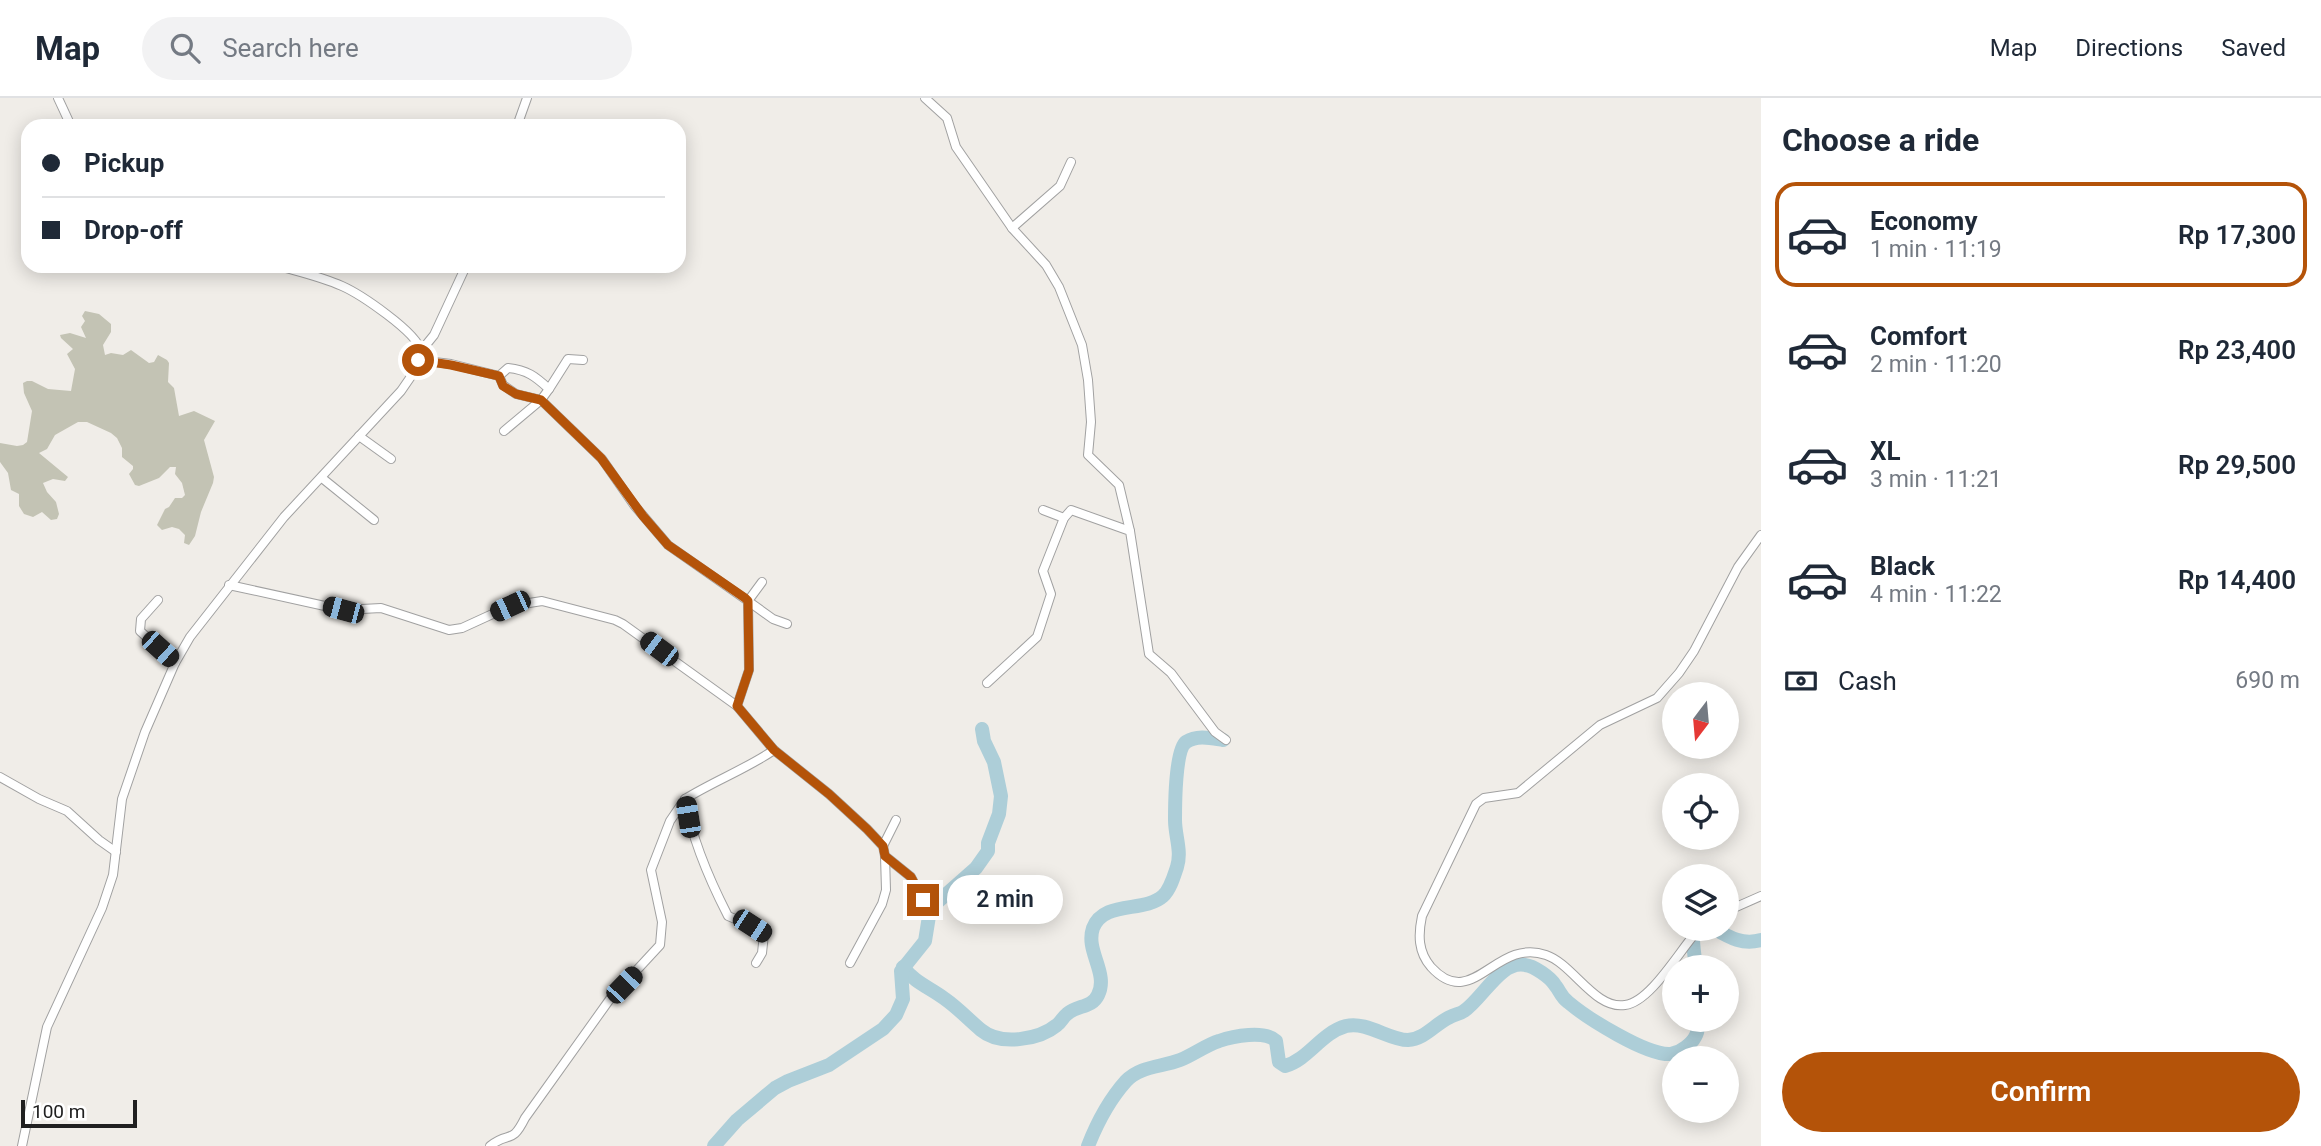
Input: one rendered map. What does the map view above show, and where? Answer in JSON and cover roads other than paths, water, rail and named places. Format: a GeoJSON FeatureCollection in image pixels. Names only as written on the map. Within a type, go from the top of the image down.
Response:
{"type":"FeatureCollection","features":[{"type":"Feature","properties":{"kind":"street"},"geometry":{"type":"LineString","coordinates":[[58,98],[68,119]]}},
{"type":"Feature","properties":{"kind":"street"},"geometry":{"type":"LineString","coordinates":[[520,119],[527,98]]}},
{"type":"Feature","properties":{"kind":"street"},"geometry":{"type":"LineString","coordinates":[[925,98],[947,118],[953,143],[1012,228],[1046,265],[1069,311],[1082,345],[1088,380],[1091,422],[1088,455],[1119,485],[1130,531],[1149,654],[1155,662],[1171,673],[1215,732],[1226,740]]}},
{"type":"Feature","properties":{"kind":"street"},"geometry":{"type":"LineString","coordinates":[[1012,228],[1060,186],[1070,162]]}},
{"type":"Feature","properties":{"kind":"street"},"geometry":{"type":"LineString","coordinates":[[304,273],[352,290],[415,338],[419,356]]}},
{"type":"Feature","properties":{"kind":"street"},"geometry":{"type":"LineString","coordinates":[[22,1146],[47,1027],[103,908],[113,875],[122,799],[145,732],[175,663],[190,637],[284,517],[401,391],[433,335],[463,273]]}},
{"type":"Feature","properties":{"kind":"street"},"geometry":{"type":"LineString","coordinates":[[419,356],[499,376]]}},
{"type":"Feature","properties":{"kind":"street"},"geometry":{"type":"LineString","coordinates":[[504,431],[541,400],[568,359],[583,360]]}},
{"type":"Feature","properties":{"kind":"street"},"geometry":{"type":"LineString","coordinates":[[499,376],[508,368],[525,370],[549,389]]}},
{"type":"Feature","properties":{"kind":"street"},"geometry":{"type":"LineString","coordinates":[[499,376],[503,386],[516,394],[541,400],[601,458],[640,513],[668,545],[773,619],[787,624]]}},
{"type":"Feature","properties":{"kind":"street"},"geometry":{"type":"LineString","coordinates":[[359,436],[391,459]]}},
{"type":"Feature","properties":{"kind":"street"},"geometry":{"type":"LineString","coordinates":[[322,478],[374,520]]}},
{"type":"Feature","properties":{"kind":"street"},"geometry":{"type":"LineString","coordinates":[[1043,510],[1064,518]]}},
{"type":"Feature","properties":{"kind":"street"},"geometry":{"type":"LineString","coordinates":[[987,683],[1037,636],[1051,594],[1044,571],[1064,518],[1071,510],[1130,531]]}},
{"type":"Feature","properties":{"kind":"street"},"geometry":{"type":"LineString","coordinates":[[1688,941],[1646,994],[1628,1005],[1614,1006],[1588,988],[1562,962],[1531,951],[1516,953],[1471,980],[1461,983],[1449,981],[1437,974],[1427,962],[1420,947],[1419,930],[1422,916],[1476,804],[1484,799],[1518,793],[1600,725],[1657,698],[1694,651],[1738,567],[1761,535]]}},
{"type":"Feature","properties":{"kind":"street"},"geometry":{"type":"LineString","coordinates":[[737,706],[749,670],[748,601],[762,582]]}},
{"type":"Feature","properties":{"kind":"street"},"geometry":{"type":"LineString","coordinates":[[229,585],[343,610],[381,608],[455,630],[510,606],[542,601],[623,624],[737,706],[774,750],[829,794],[883,846],[886,890],[850,963]]}},
{"type":"Feature","properties":{"kind":"street"},"geometry":{"type":"LineString","coordinates":[[158,600],[141,619],[140,631],[175,663]]}},
{"type":"Feature","properties":{"kind":"street"},"geometry":{"type":"LineString","coordinates":[[490,1146],[498,1140],[512,1138],[518,1134],[525,1118],[610,999],[660,945],[662,922],[651,870],[670,821],[685,799],[704,786],[748,767],[774,750]]}},
{"type":"Feature","properties":{"kind":"street"},"geometry":{"type":"LineString","coordinates":[[0,777],[67,811],[116,852]]}},
{"type":"Feature","properties":{"kind":"street"},"geometry":{"type":"LineString","coordinates":[[685,799],[700,854],[728,916],[764,934],[762,953],[756,963]]}},
{"type":"Feature","properties":{"kind":"street"},"geometry":{"type":"LineString","coordinates":[[883,846],[896,820]]}},
{"type":"Feature","properties":{"kind":"street"},"geometry":{"type":"LineString","coordinates":[[885,856],[911,877],[923,900]]}},
{"type":"Feature","properties":{"kind":"street"},"geometry":{"type":"LineString","coordinates":[[1739,906],[1761,896]]}},
{"type":"Feature","properties":{"kind":"waterway"},"geometry":{"type":"LineString","coordinates":[[714,1146],[737,1120],[775,1088],[829,1065],[883,1029],[896,1015],[903,999],[901,971],[925,941],[930,910],[976,868],[988,851],[988,843],[999,814],[1001,796],[994,762],[984,741],[982,729]]}},
{"type":"Feature","properties":{"kind":"waterway"},"geometry":{"type":"LineString","coordinates":[[903,967],[912,977],[950,1003],[981,1030],[998,1038],[1019,1039],[1040,1034],[1057,1025],[1071,1011],[1092,1002],[1101,987],[1091,937],[1098,919],[1115,910],[1155,901],[1163,896],[1173,879],[1179,855],[1175,803],[1182,747],[1195,738],[1223,740]]}},
{"type":"Feature","properties":{"kind":"waterway"},"geometry":{"type":"LineString","coordinates":[[1739,940],[1761,940]]}},
{"type":"Feature","properties":{"kind":"waterway"},"geometry":{"type":"LineString","coordinates":[[1693,941],[1694,955]]}},
{"type":"Feature","properties":{"kind":"waterway"},"geometry":{"type":"LineString","coordinates":[[1088,1146],[1099,1120],[1114,1096],[1126,1081],[1138,1072],[1180,1060],[1214,1043],[1240,1036],[1257,1035],[1276,1041],[1279,1062],[1285,1066],[1301,1058],[1329,1034],[1346,1026],[1362,1026],[1401,1039],[1414,1039],[1464,1011],[1500,974],[1516,965],[1529,966],[1541,972],[1577,1009],[1647,1049],[1660,1053],[1675,1053],[1689,1044],[1697,1032]]}}]}
